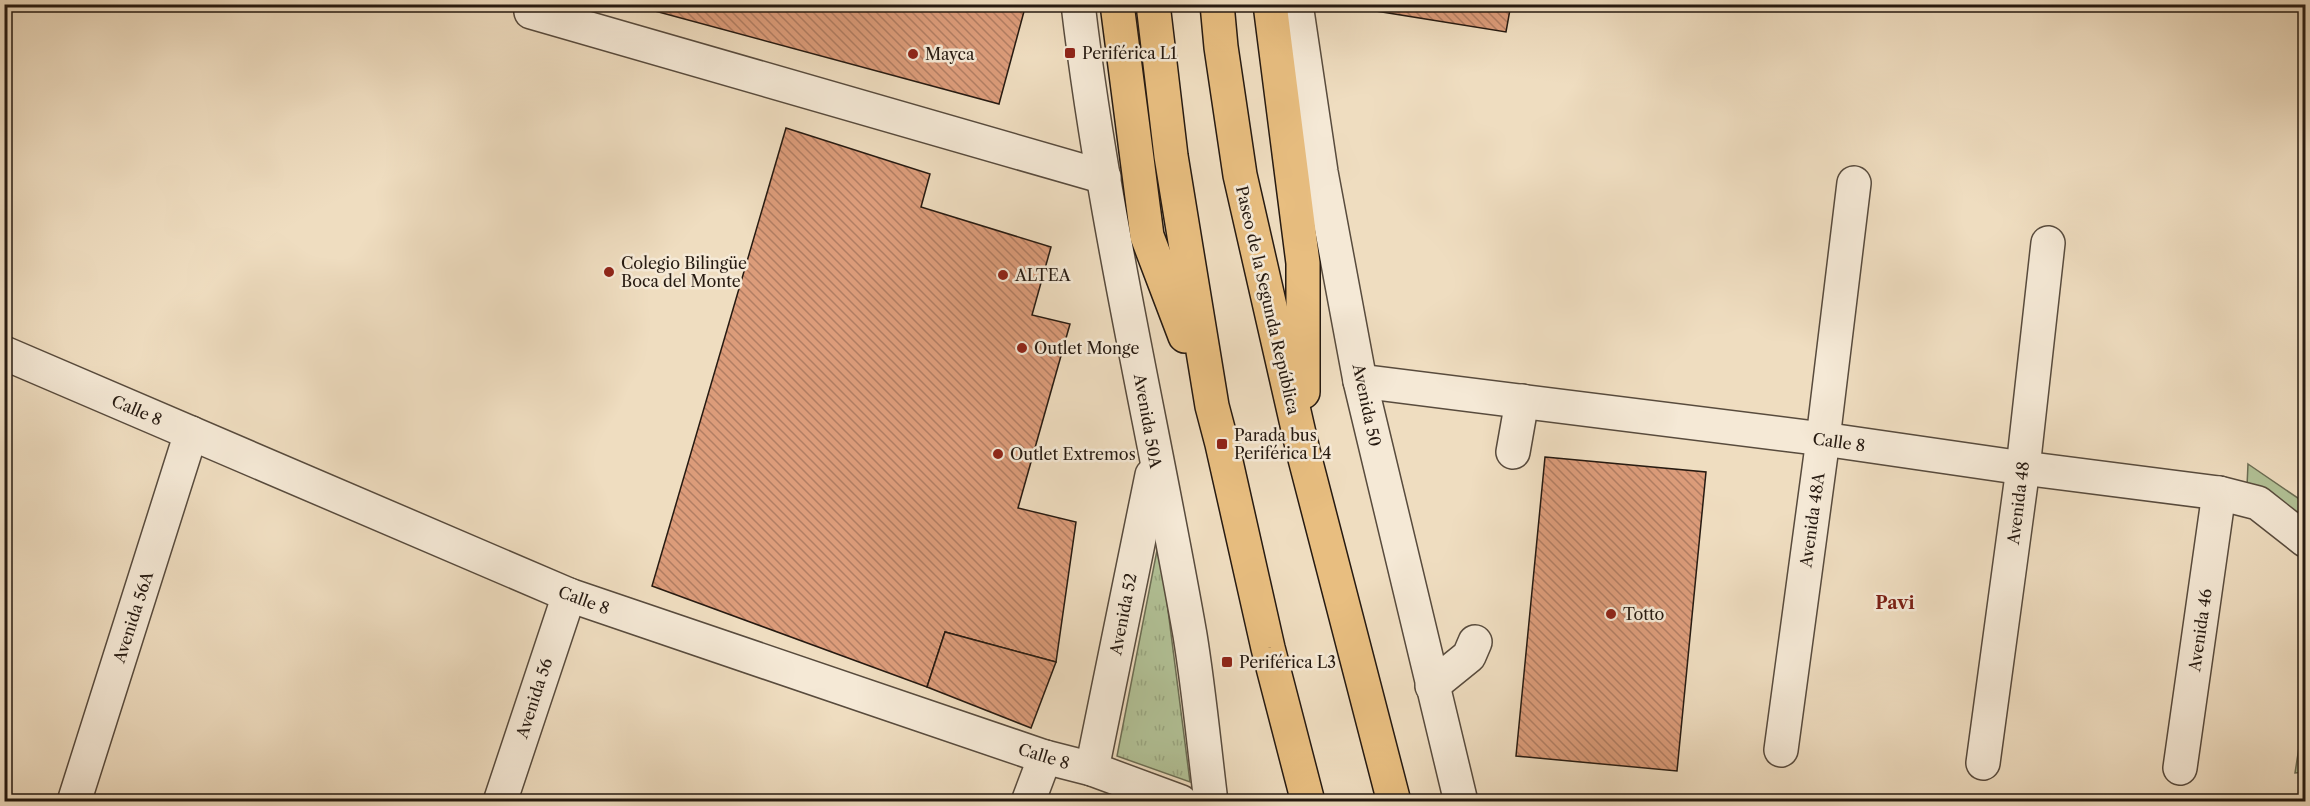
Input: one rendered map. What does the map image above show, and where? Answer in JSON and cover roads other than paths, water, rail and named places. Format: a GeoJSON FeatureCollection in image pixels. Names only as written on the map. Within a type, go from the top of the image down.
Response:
{"type":"FeatureCollection","features":[{"type":"Feature","properties":{"kind":"highway"},"geometry":{"type":"LineString","coordinates":[[1118,4],[1147,236],[1212,406]]}},
{"type":"Feature","properties":{"kind":"highway"},"geometry":{"type":"LineString","coordinates":[[1153,4],[1173,167],[1212,406],[1268,648],[1308,801]]}},
{"type":"Feature","properties":{"kind":"highway","name":"Paseo de la Segunda República"},"geometry":{"type":"LineString","coordinates":[[1216,4],[1240,175],[1303,451],[1394,801]]}},
{"type":"Feature","properties":{"kind":"highway"},"geometry":{"type":"LineString","coordinates":[[1270,4],[1303,263],[1303,451]]}},
{"type":"Feature","properties":{"kind":"street","name":"Avenida 50A"},"geometry":{"type":"LineString","coordinates":[[1078,4],[1089,96],[1190,637],[1211,801]]}},
{"type":"Feature","properties":{"kind":"street","name":"Avenida 50"},"geometry":{"type":"LineString","coordinates":[[1296,4],[1321,172],[1360,381],[1461,801]]}},
{"type":"Feature","properties":{"kind":"street"},"geometry":{"type":"LineString","coordinates":[[531,12],[1104,177]]}},
{"type":"Feature","properties":{"kind":"street","name":"Avenida 48A"},"geometry":{"type":"LineString","coordinates":[[1781,750],[1823,439],[1854,183]]}},
{"type":"Feature","properties":{"kind":"street","name":"Avenida 48"},"geometry":{"type":"LineString","coordinates":[[1983,763],[2023,468],[2048,243]]}},
{"type":"Feature","properties":{"kind":"street","name":"Calle 8"},"geometry":{"type":"LineString","coordinates":[[4,353],[569,595],[1181,801]]}},
{"type":"Feature","properties":{"kind":"street","name":"Calle 8"},"geometry":{"type":"LineString","coordinates":[[1360,381],[1823,439],[2219,493],[2258,503],[2305,540]]}},
{"type":"Feature","properties":{"kind":"street"},"geometry":{"type":"LineString","coordinates":[[1513,452],[1522,401]]}},
{"type":"Feature","properties":{"kind":"street","name":"Avenida 56A"},"geometry":{"type":"LineString","coordinates":[[74,801],[191,433]]}},
{"type":"Feature","properties":{"kind":"street","name":"Avenida 52"},"geometry":{"type":"LineString","coordinates":[[1092,770],[1155,458]]}},
{"type":"Feature","properties":{"kind":"street","name":"Avenida 46"},"geometry":{"type":"LineString","coordinates":[[2180,768],[2219,493]]}},
{"type":"Feature","properties":{"kind":"street","name":"Avenida 56"},"geometry":{"type":"LineString","coordinates":[[500,801],[569,595]]}},
{"type":"Feature","properties":{"kind":"street"},"geometry":{"type":"LineString","coordinates":[[1432,686],[1469,656],[1475,642]]}},
{"type":"Feature","properties":{"kind":"street"},"geometry":{"type":"LineString","coordinates":[[1028,801],[1045,757]]}},
{"type":"Feature","properties":{"kind":"place","name":"Periférica L1"},"geometry":{"type":"Point","coordinates":[1070,53]}},
{"type":"Feature","properties":{"kind":"place","name":"Mayca"},"geometry":{"type":"Point","coordinates":[913,54]}},
{"type":"Feature","properties":{"kind":"place","name":"Colegio Bilingüe Boca del Monte"},"geometry":{"type":"Point","coordinates":[609,272]}},
{"type":"Feature","properties":{"kind":"place","name":"ALTEA"},"geometry":{"type":"Point","coordinates":[1003,275]}},
{"type":"Feature","properties":{"kind":"place","name":"Outlet Monge"},"geometry":{"type":"Point","coordinates":[1022,348]}},
{"type":"Feature","properties":{"kind":"place","name":"Parada bus Periférica L4"},"geometry":{"type":"Point","coordinates":[1222,444]}},
{"type":"Feature","properties":{"kind":"place","name":"Outlet Extremos"},"geometry":{"type":"Point","coordinates":[998,454]}},
{"type":"Feature","properties":{"kind":"place","name":"Totto"},"geometry":{"type":"Point","coordinates":[1611,614]}},
{"type":"Feature","properties":{"kind":"place","name":"Periférica L3"},"geometry":{"type":"Point","coordinates":[1227,662]}},
{"type":"Feature","properties":{"kind":"district","name":"Pavi"},"geometry":{"type":"Point","coordinates":[1895,603]}}]}
